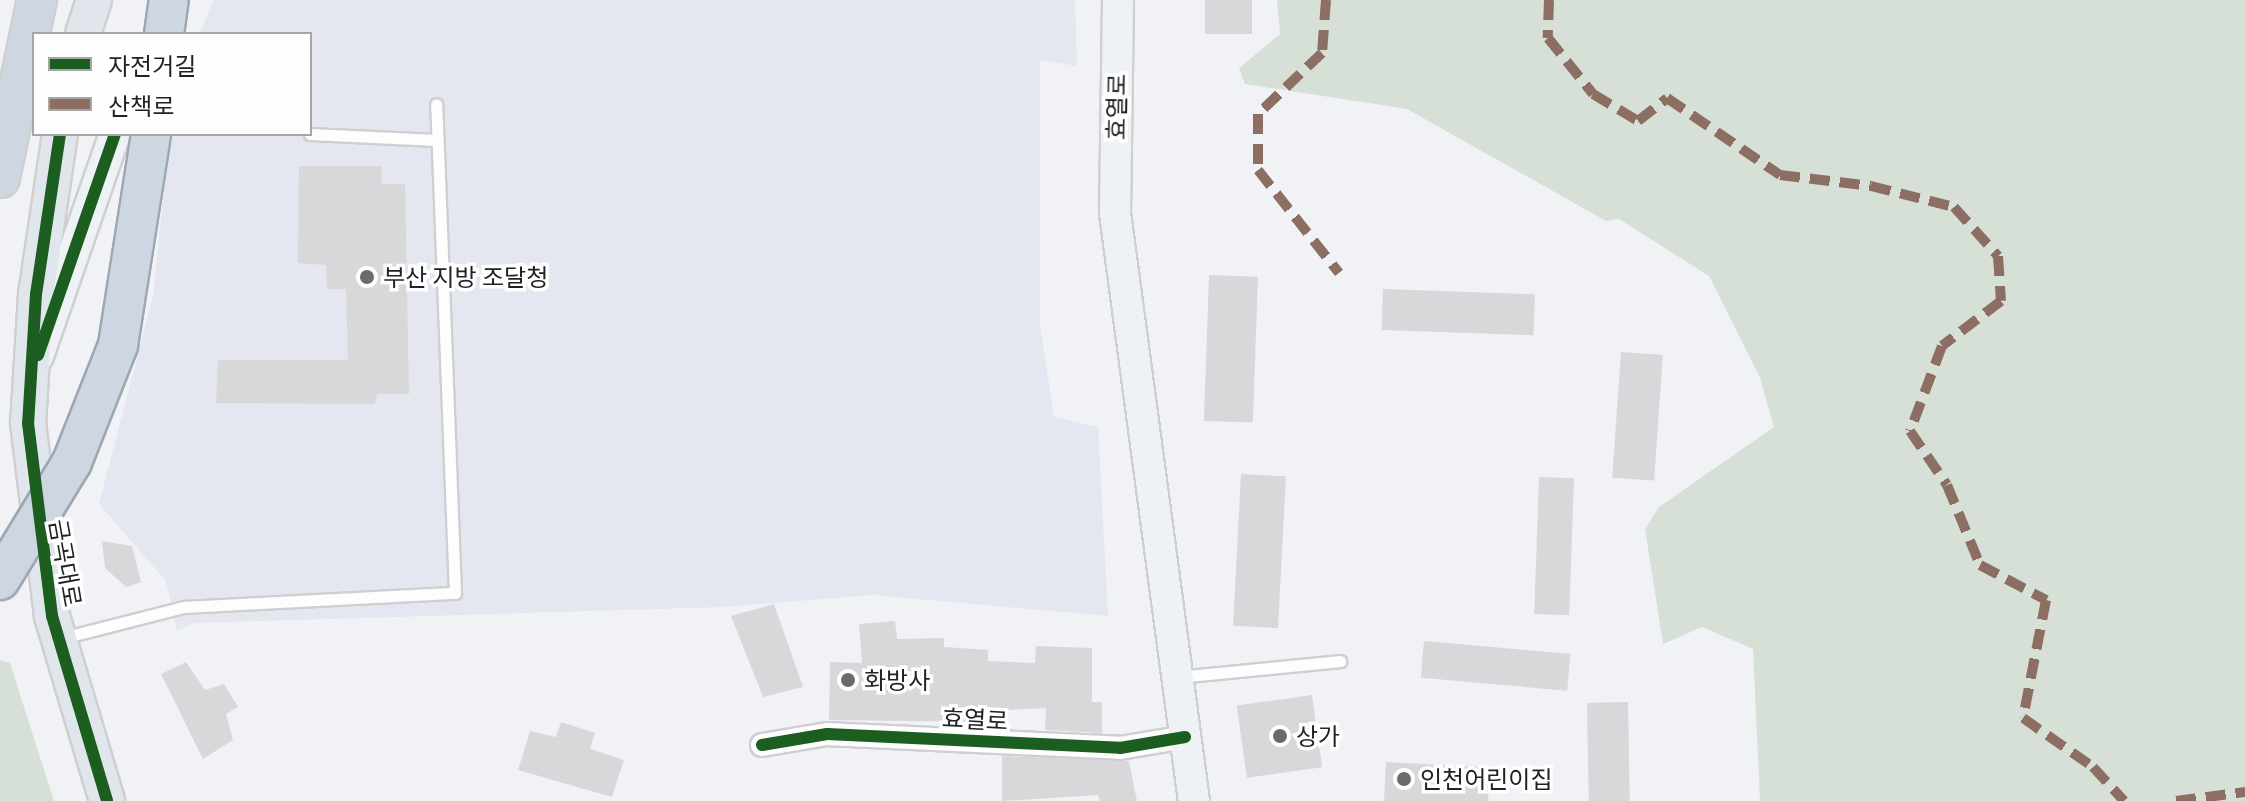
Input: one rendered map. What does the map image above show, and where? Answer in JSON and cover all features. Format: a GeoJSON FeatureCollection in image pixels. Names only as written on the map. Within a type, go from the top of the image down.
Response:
{"type":"FeatureCollection","features":[{"type":"Feature","properties":{"kind":"highway"},"geometry":{"type":"LineString","coordinates":[[0,178],[37,0]]}},
{"type":"Feature","properties":{"kind":"highway"},"geometry":{"type":"LineString","coordinates":[[164,32],[170,0]]}},
{"type":"Feature","properties":{"kind":"highway"},"geometry":{"type":"LineString","coordinates":[[0,580],[72,462],[118,345],[151,136]]}},
{"type":"Feature","properties":{"kind":"main road"},"geometry":{"type":"LineString","coordinates":[[84,32],[94,0]]}},
{"type":"Feature","properties":{"kind":"main road"},"geometry":{"type":"LineString","coordinates":[[156,32],[170,0]]}},
{"type":"Feature","properties":{"kind":"main road","name":"효열로"},"geometry":{"type":"LineString","coordinates":[[1118,0],[1115,213],[1194,801]]}},
{"type":"Feature","properties":{"kind":"main road","name":"금곡대로"},"geometry":{"type":"LineString","coordinates":[[60,136],[31,373],[36,529],[60,639],[107,801]]}},
{"type":"Feature","properties":{"kind":"main road","name":"금곡대로"},"geometry":{"type":"LineString","coordinates":[[31,373],[114,136]]}},
{"type":"Feature","properties":{"kind":"street","name":"효열로"},"geometry":{"type":"LineString","coordinates":[[762,745],[827,734],[1120,748],[1185,737]]}},
{"type":"Feature","properties":{"kind":"lane"},"geometry":{"type":"LineString","coordinates":[[60,639],[184,607],[455,593],[436,104]]}},
{"type":"Feature","properties":{"kind":"lane"},"geometry":{"type":"LineString","coordinates":[[312,134],[437,140]]}},
{"type":"Feature","properties":{"kind":"lane"},"geometry":{"type":"LineString","coordinates":[[1177,677],[1340,661]]}},
{"type":"Feature","properties":{"kind":"shaded area"},"geometry":{"type":"Polygon","coordinates":[[[214,0],[1075,0],[1077,66],[1040,60],[1040,325],[1054,417],[1098,427],[1108,616],[873,595],[722,607],[194,623],[177,631],[166,581],[99,504],[153,296],[170,136],[312,136],[312,32],[200,32],[214,0]]]}},
{"type":"Feature","properties":{"kind":"shaded area"},"geometry":{"type":"Polygon","coordinates":[[[1277,0],[2245,0],[2245,801],[1760,801],[1753,649],[1702,627],[1663,644],[1645,529],[1659,507],[1774,427],[1760,378],[1709,276],[1619,219],[1606,221],[1407,109],[1245,84],[1239,68],[1280,34],[1277,0]]]}},
{"type":"Feature","properties":{"kind":"shaded area"},"geometry":{"type":"Polygon","coordinates":[[[0,660],[10,663],[54,801],[0,801],[0,660]]]}},
{"type":"Feature","properties":{"kind":"building"},"geometry":{"type":"Polygon","coordinates":[[[1205,0],[1252,0],[1252,34],[1205,34],[1205,0]]]}},
{"type":"Feature","properties":{"kind":"building","name":"부산 지방 조달청"},"geometry":{"type":"Polygon","coordinates":[[[299,166],[382,166],[381,184],[405,184],[409,394],[377,394],[375,404],[216,403],[218,360],[348,360],[346,289],[327,289],[326,265],[298,263],[299,166]]]}},
{"type":"Feature","properties":{"kind":"building"},"geometry":{"type":"Polygon","coordinates":[[[1209,275],[1258,277],[1253,423],[1204,421],[1209,275]]]}},
{"type":"Feature","properties":{"kind":"building"},"geometry":{"type":"Polygon","coordinates":[[[1383,289],[1535,294],[1533,335],[1382,330],[1383,289]]]}},
{"type":"Feature","properties":{"kind":"building"},"geometry":{"type":"Polygon","coordinates":[[[1621,352],[1663,355],[1654,481],[1612,478],[1621,352]]]}},
{"type":"Feature","properties":{"kind":"building"},"geometry":{"type":"Polygon","coordinates":[[[1241,474],[1286,476],[1278,628],[1233,626],[1241,474]]]}},
{"type":"Feature","properties":{"kind":"building"},"geometry":{"type":"Polygon","coordinates":[[[1539,477],[1574,478],[1569,615],[1534,614],[1539,477]]]}},
{"type":"Feature","properties":{"kind":"building"},"geometry":{"type":"Polygon","coordinates":[[[102,541],[132,546],[141,582],[126,587],[105,568],[102,541]]]}},
{"type":"Feature","properties":{"kind":"building"},"geometry":{"type":"Polygon","coordinates":[[[774,604],[803,687],[763,697],[731,616],[774,604]]]}},
{"type":"Feature","properties":{"kind":"building"},"geometry":{"type":"Polygon","coordinates":[[[895,621],[897,639],[944,638],[944,647],[988,650],[988,661],[1035,663],[1036,646],[1092,648],[1092,702],[1102,702],[1102,733],[1045,730],[1046,708],[985,711],[984,722],[829,720],[830,662],[862,663],[859,624],[895,621]]]}},
{"type":"Feature","properties":{"kind":"building"},"geometry":{"type":"Polygon","coordinates":[[[1424,641],[1570,654],[1567,691],[1421,678],[1424,641]]]}},
{"type":"Feature","properties":{"kind":"building"},"geometry":{"type":"Polygon","coordinates":[[[186,662],[205,690],[224,684],[238,707],[226,714],[233,740],[203,759],[161,674],[186,662]]]}},
{"type":"Feature","properties":{"kind":"building","name":"상가"},"geometry":{"type":"Polygon","coordinates":[[[1312,695],[1322,767],[1247,778],[1237,706],[1312,695]]]}},
{"type":"Feature","properties":{"kind":"building"},"geometry":{"type":"Polygon","coordinates":[[[1628,702],[1630,801],[1589,801],[1587,703],[1628,702]]]}},
{"type":"Feature","properties":{"kind":"building"},"geometry":{"type":"Polygon","coordinates":[[[561,722],[595,733],[590,749],[624,760],[612,797],[518,770],[530,731],[556,737],[561,722]]]}},
{"type":"Feature","properties":{"kind":"building"},"geometry":{"type":"Polygon","coordinates":[[[1002,756],[1129,761],[1137,801],[1100,801],[1098,795],[1002,801],[1002,756]]]}},
{"type":"Feature","properties":{"kind":"building"},"geometry":{"type":"Polygon","coordinates":[[[1386,762],[1490,767],[1488,801],[1384,801],[1386,762]]]}},
{"type":"Feature","properties":{"kind":"marked path"},"geometry":{"type":"LineString","coordinates":[[1326,0],[1322,53],[1258,114],[1258,170],[1339,273]]}},
{"type":"Feature","properties":{"kind":"marked path"},"geometry":{"type":"LineString","coordinates":[[1549,0],[1548,38],[1593,94],[1638,121],[1667,98],[1780,175],[1871,186],[1954,207],[1998,256],[2001,301],[1942,346],[1910,431],[1947,485],[1980,565],[2046,600],[2023,718],[2093,767],[2124,801]]}},
{"type":"Feature","properties":{"kind":"marked path"},"geometry":{"type":"LineString","coordinates":[[2176,801],[2245,792]]}},
{"type":"Feature","properties":{"kind":"cycle path"},"geometry":{"type":"LineString","coordinates":[[60,136],[36,294],[28,423],[52,616],[107,801]]}},
{"type":"Feature","properties":{"kind":"cycle path"},"geometry":{"type":"LineString","coordinates":[[38,355],[114,136]]}},
{"type":"Feature","properties":{"kind":"cycle path"},"geometry":{"type":"LineString","coordinates":[[762,745],[827,734],[1120,748],[1185,737]]}},
{"type":"Feature","properties":{"kind":"place","name":"부산 지방 조달청"},"geometry":{"type":"Point","coordinates":[367,277]}},
{"type":"Feature","properties":{"kind":"place","name":"화방사"},"geometry":{"type":"Point","coordinates":[848,680]}},
{"type":"Feature","properties":{"kind":"place","name":"상가"},"geometry":{"type":"Point","coordinates":[1280,736]}},
{"type":"Feature","properties":{"kind":"place","name":"인천어린이집"},"geometry":{"type":"Point","coordinates":[1404,779]}}]}
